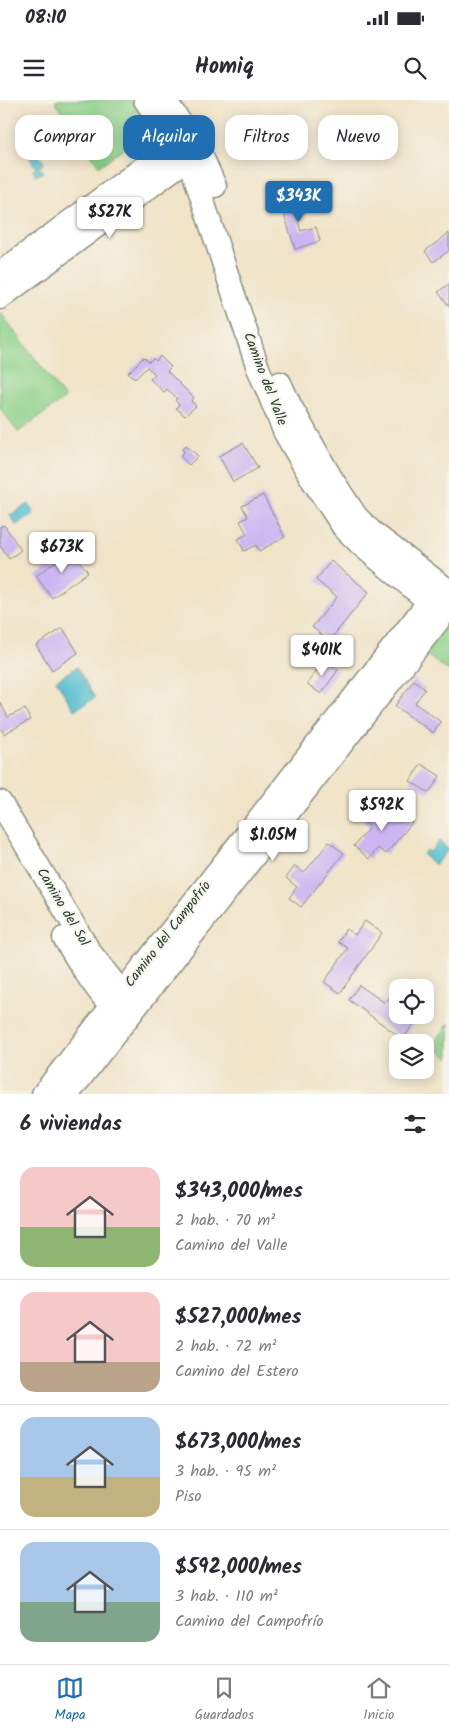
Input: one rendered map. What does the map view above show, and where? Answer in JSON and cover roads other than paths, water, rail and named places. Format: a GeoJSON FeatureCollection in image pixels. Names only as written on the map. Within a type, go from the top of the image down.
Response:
{"type":"FeatureCollection","features":[{"type":"Feature","properties":{"kind":"street","name":"Camino del Valle"},"geometry":{"type":"LineString","coordinates":[[145,100],[158,115]]}},
{"type":"Feature","properties":{"kind":"street","name":"Camino del Valle"},"geometry":{"type":"LineString","coordinates":[[165,100],[172,115]]}},
{"type":"Feature","properties":{"kind":"street"},"geometry":{"type":"LineString","coordinates":[[0,273],[168,160]]}},
{"type":"Feature","properties":{"kind":"street"},"geometry":{"type":"LineString","coordinates":[[0,298],[171,160]]}},
{"type":"Feature","properties":{"kind":"street","name":"Camino del Valle"},"geometry":{"type":"LineString","coordinates":[[190,160],[258,368],[285,433],[313,481],[344,528],[361,545],[444,602]]}},
{"type":"Feature","properties":{"kind":"street","name":"Camino del Campofrío"},"geometry":{"type":"LineString","coordinates":[[43,1094],[124,1006],[444,602]]}},
{"type":"Feature","properties":{"kind":"street","name":"Camino del Sol"},"geometry":{"type":"LineString","coordinates":[[0,802],[124,1006]]}},
{"type":"Feature","properties":{"kind":"street","name":"Camino del Sol"},"geometry":{"type":"LineString","coordinates":[[0,832],[83,970],[124,1006]]}},
{"type":"Feature","properties":{"kind":"street","name":"Camino del Campofrío"},"geometry":{"type":"LineString","coordinates":[[68,1094],[124,1006]]}},
{"type":"Feature","properties":{"kind":"water"},"geometry":{"type":"Polygon","coordinates":[[[31,160],[42,160],[44,163],[39,166],[43,172],[36,176],[33,170],[36,168],[31,160]]]}},
{"type":"Feature","properties":{"kind":"water"},"geometry":{"type":"Polygon","coordinates":[[[29,504],[34,514],[16,525],[10,515],[29,504]]]}},
{"type":"Feature","properties":{"kind":"water"},"geometry":{"type":"Polygon","coordinates":[[[77,667],[95,698],[74,710],[56,680],[77,667]]]}},
{"type":"Feature","properties":{"kind":"water"},"geometry":{"type":"Polygon","coordinates":[[[439,841],[448,849],[435,865],[423,855],[426,850],[430,852],[439,841]]]}}]}
